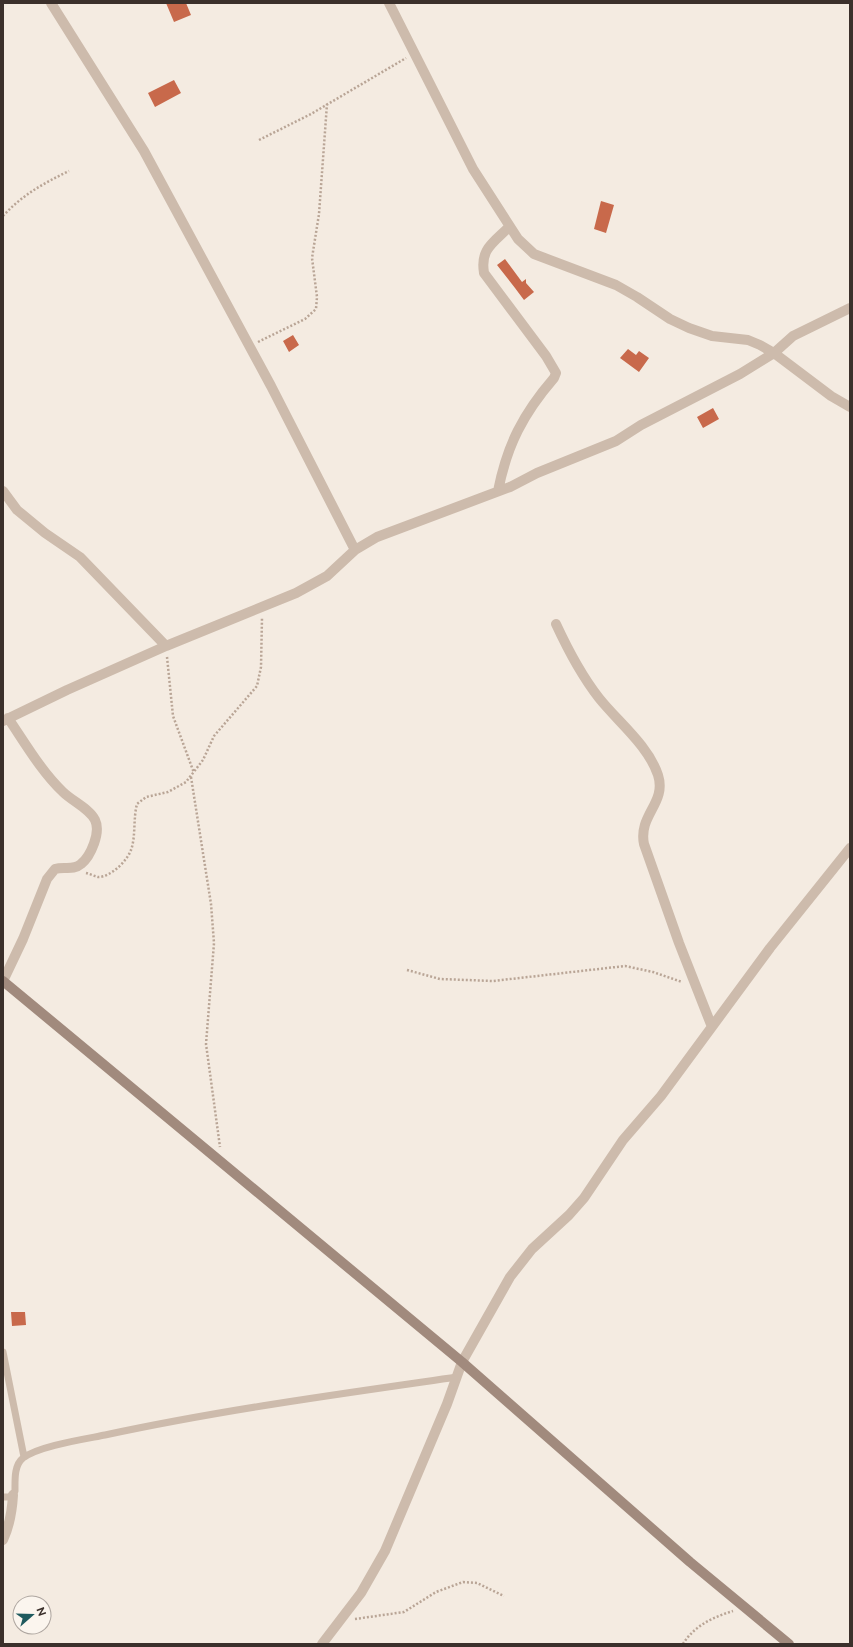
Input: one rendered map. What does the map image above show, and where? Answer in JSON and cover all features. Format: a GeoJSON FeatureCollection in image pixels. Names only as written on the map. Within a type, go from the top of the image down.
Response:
{"type":"FeatureCollection","features":[{"type":"Feature","properties":{"kind":"street"},"geometry":{"type":"LineString","coordinates":[[51,3],[144,151],[250,346],[355,550]]}},
{"type":"Feature","properties":{"kind":"street"},"geometry":{"type":"LineString","coordinates":[[389,3],[473,169],[518,240],[534,254],[616,285],[670,319],[689,328],[712,336],[748,340],[774,353],[831,396],[850,407]]}},
{"type":"Feature","properties":{"kind":"street"},"geometry":{"type":"LineString","coordinates":[[498,491],[506,456],[511,442],[519,427],[556,373],[546,356],[484,273],[483,256],[487,249],[509,227]]}},
{"type":"Feature","properties":{"kind":"street"},"geometry":{"type":"LineString","coordinates":[[789,1644],[690,1562],[462,1362],[3,981],[23,939],[47,879],[55,869],[70,868],[82,864],[89,855],[96,838],[97,826],[90,812],[62,792],[5,720],[67,690],[166,646],[296,593],[327,576],[355,550],[377,537],[498,491],[616,441],[641,425],[703,394],[774,353],[793,336],[850,308]]}},
{"type":"Feature","properties":{"kind":"street"},"geometry":{"type":"LineString","coordinates":[[3,491],[17,510],[45,533],[80,557],[166,646]]}},
{"type":"Feature","properties":{"kind":"street"},"geometry":{"type":"LineString","coordinates":[[556,624],[572,659],[585,679],[600,699],[644,749],[658,775],[661,787],[659,797],[644,822],[642,838],[667,910],[712,1027]]}},
{"type":"Feature","properties":{"kind":"street"},"geometry":{"type":"LineString","coordinates":[[322,1644],[361,1593],[385,1551],[444,1411],[462,1362],[510,1276],[532,1249],[569,1215],[584,1198],[623,1140],[661,1096],[770,948],[850,848]]}},
{"type":"Feature","properties":{"kind":"street"},"geometry":{"type":"LineString","coordinates":[[3,1540],[10,1526],[12,1515],[8,1496]]}},
{"type":"Feature","properties":{"kind":"lane"},"geometry":{"type":"LineString","coordinates":[[3,1352],[24,1457]]}},
{"type":"Feature","properties":{"kind":"lane"},"geometry":{"type":"LineString","coordinates":[[8,1496],[15,1492],[16,1468],[19,1462],[24,1457],[54,1447],[144,1426],[263,1405],[457,1377]]}},
{"type":"Feature","properties":{"kind":"path"},"geometry":{"type":"LineString","coordinates":[[259,140],[327,104],[415,52]]}},
{"type":"Feature","properties":{"kind":"path"},"geometry":{"type":"LineString","coordinates":[[250,346],[305,319],[316,309],[317,296],[312,258],[319,214],[327,104]]}},
{"type":"Feature","properties":{"kind":"path"},"geometry":{"type":"LineString","coordinates":[[3,216],[16,201],[29,192],[69,171]]}},
{"type":"Feature","properties":{"kind":"path"},"geometry":{"type":"LineString","coordinates":[[70,868],[97,877],[108,874],[116,869],[130,851],[137,804],[146,797],[180,786],[194,773],[203,760],[214,736],[257,686],[260,674],[262,642],[261,607]]}},
{"type":"Feature","properties":{"kind":"path"},"geometry":{"type":"LineString","coordinates":[[166,646],[168,684],[173,716],[194,773]]}},
{"type":"Feature","properties":{"kind":"path"},"geometry":{"type":"LineString","coordinates":[[191,777],[211,904],[214,943],[206,1044],[222,1164]]}},
{"type":"Feature","properties":{"kind":"path"},"geometry":{"type":"LineString","coordinates":[[407,970],[440,979],[493,981],[625,966],[672,978],[697,990]]}},
{"type":"Feature","properties":{"kind":"path"},"geometry":{"type":"LineString","coordinates":[[340,1620],[392,1615],[404,1612],[436,1592],[463,1582],[477,1583],[504,1596]]}},
{"type":"Feature","properties":{"kind":"path"},"geometry":{"type":"LineString","coordinates":[[683,1644],[688,1636],[699,1626],[745,1607]]}},
{"type":"Feature","properties":{"kind":"building"},"geometry":{"type":"Polygon","coordinates":[[[166,3],[186,3],[191,15],[174,22],[166,3]]]}},
{"type":"Feature","properties":{"kind":"building"},"geometry":{"type":"Polygon","coordinates":[[[174,80],[181,93],[155,107],[148,93],[174,80]]]}},
{"type":"Feature","properties":{"kind":"building"},"geometry":{"type":"Polygon","coordinates":[[[601,201],[614,205],[606,233],[594,229],[601,201]]]}},
{"type":"Feature","properties":{"kind":"building"},"geometry":{"type":"Polygon","coordinates":[[[505,259],[522,282],[526,279],[526,283],[534,292],[524,300],[497,265],[505,259]]]}},
{"type":"Feature","properties":{"kind":"building"},"geometry":{"type":"Polygon","coordinates":[[[293,335],[299,345],[289,352],[283,341],[293,335]]]}},
{"type":"Feature","properties":{"kind":"building"},"geometry":{"type":"Polygon","coordinates":[[[628,349],[636,355],[639,351],[649,358],[639,372],[620,358],[628,349]]]}},
{"type":"Feature","properties":{"kind":"building"},"geometry":{"type":"Polygon","coordinates":[[[713,408],[719,419],[703,428],[697,417],[713,408]]]}},
{"type":"Feature","properties":{"kind":"building"},"geometry":{"type":"Polygon","coordinates":[[[11,1312],[25,1312],[26,1325],[12,1326],[11,1312]]]}}]}
